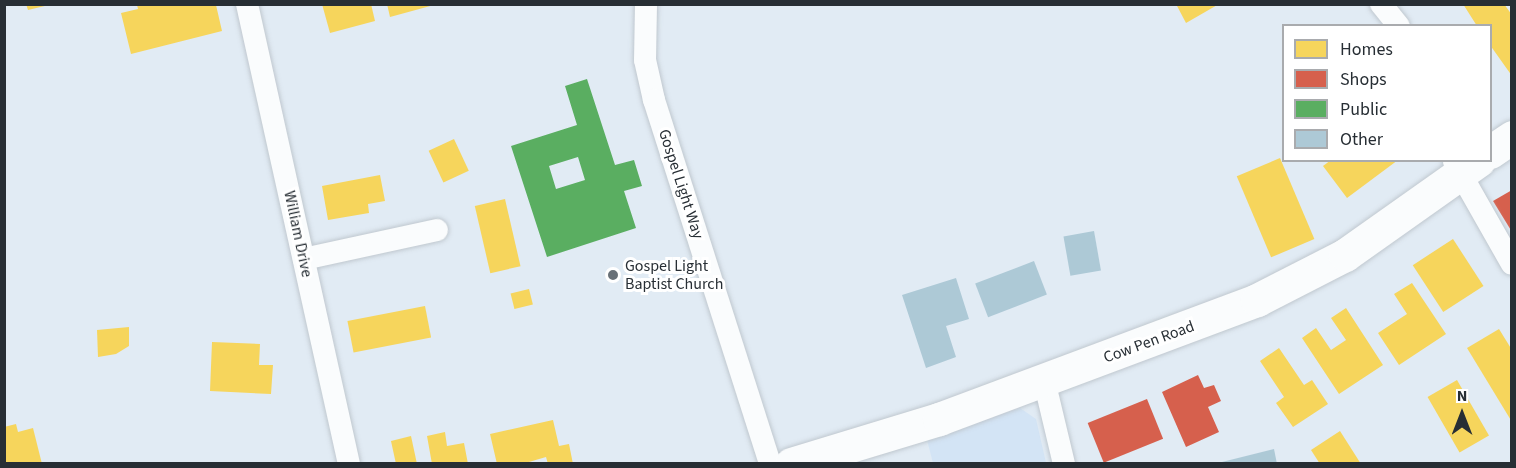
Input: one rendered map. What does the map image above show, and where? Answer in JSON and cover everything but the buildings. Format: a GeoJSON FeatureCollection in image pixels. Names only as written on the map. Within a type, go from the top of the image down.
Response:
{"type":"FeatureCollection","features":[{"type":"Feature","properties":{"kind":"main road"},"geometry":{"type":"LineString","coordinates":[[1492,151],[1512,137]]}},
{"type":"Feature","properties":{"kind":"main road","name":"Cow Pen Road"},"geometry":{"type":"LineString","coordinates":[[791,464],[877,441],[1225,314],[1321,270],[1464,165]]}},
{"type":"Feature","properties":{"kind":"street","name":"William Drive"},"geometry":{"type":"LineString","coordinates":[[247,4],[349,464]]}},
{"type":"Feature","properties":{"kind":"street","name":"Gospel Light Way"},"geometry":{"type":"LineString","coordinates":[[646,4],[645,60],[654,100],[770,464]]}},
{"type":"Feature","properties":{"kind":"street"},"geometry":{"type":"LineString","coordinates":[[1381,4],[1397,24]]}},
{"type":"Feature","properties":{"kind":"street"},"geometry":{"type":"LineString","coordinates":[[1464,165],[1512,264]]}},
{"type":"Feature","properties":{"kind":"street"},"geometry":{"type":"LineString","coordinates":[[304,259],[437,230]]}},
{"type":"Feature","properties":{"kind":"street"},"geometry":{"type":"LineString","coordinates":[[1044,380],[1064,464]]}},
{"type":"Feature","properties":{"kind":"shaded area"},"geometry":{"type":"Polygon","coordinates":[[[1020,408],[1036,419],[1046,463],[933,463],[927,440],[1020,408]]]}},
{"type":"Feature","properties":{"kind":"place","name":"Gospel Light Baptist Church"},"geometry":{"type":"Point","coordinates":[613,275]}}]}
